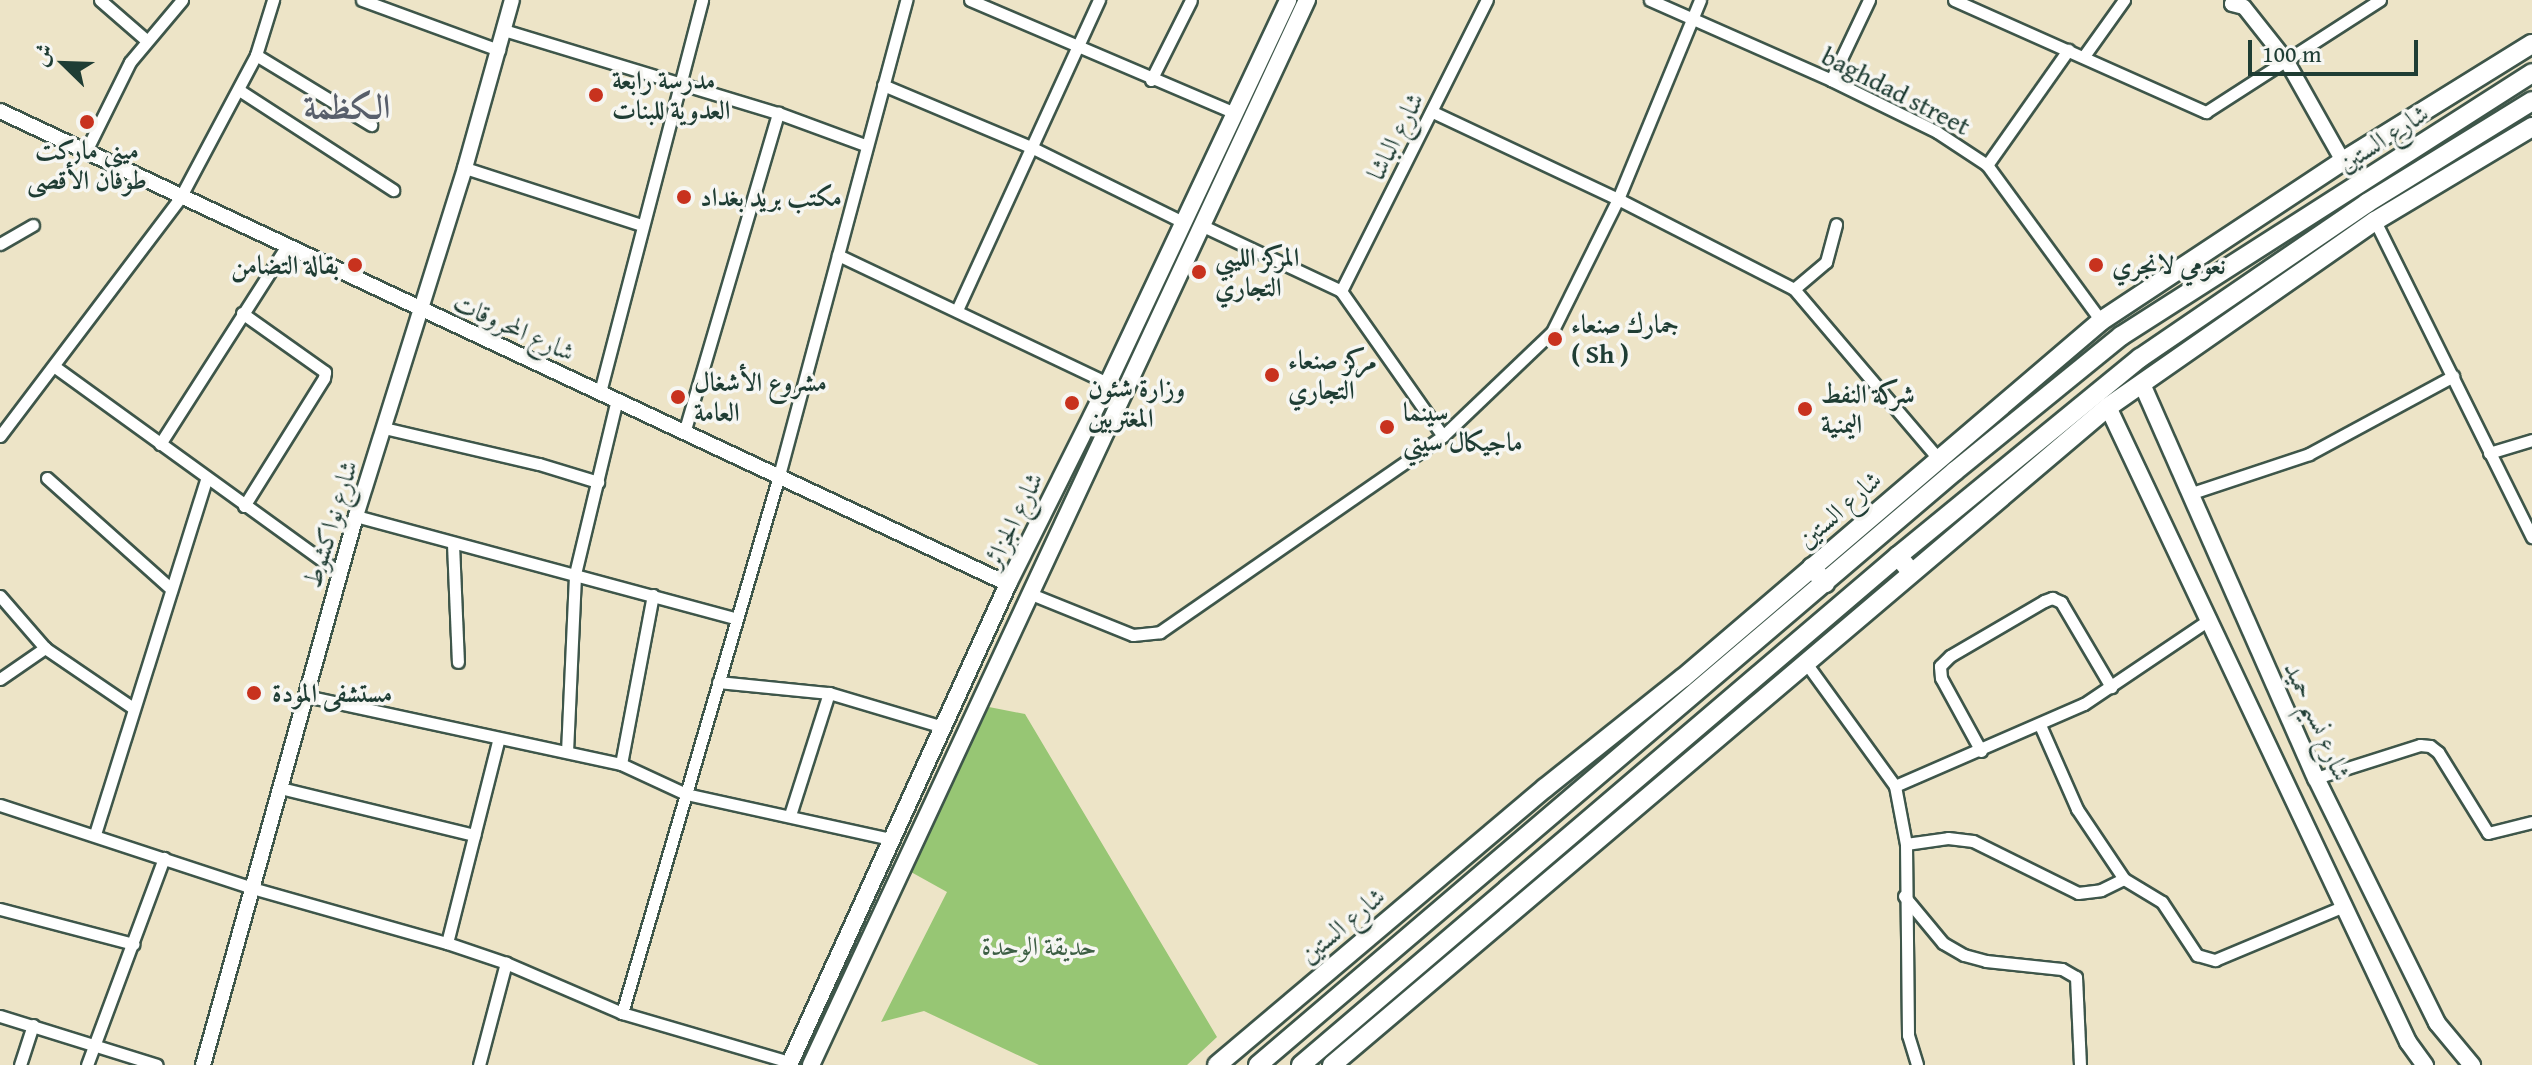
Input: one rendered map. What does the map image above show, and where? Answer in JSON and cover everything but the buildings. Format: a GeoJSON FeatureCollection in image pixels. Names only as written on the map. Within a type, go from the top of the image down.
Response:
{"type":"FeatureCollection","features":[{"type":"Feature","properties":{"kind":"main road","name":"شارع الجزائر"},"geometry":{"type":"LineString","coordinates":[[790,1063],[1008,584],[1108,383],[1288,0]]}},
{"type":"Feature","properties":{"kind":"main road","name":"شارع الجزائر"},"geometry":{"type":"LineString","coordinates":[[811,1065],[1307,0]]}},
{"type":"Feature","properties":{"kind":"main road","name":"شارع الستين"},"geometry":{"type":"LineString","coordinates":[[1217,1065],[2101,321],[2343,161],[2532,44]]}},
{"type":"Feature","properties":{"kind":"main road","name":"شارع الستين"},"geometry":{"type":"LineString","coordinates":[[1258,1065],[2121,336],[2532,73]]}},
{"type":"Feature","properties":{"kind":"main road","name":"شارع الستين"},"geometry":{"type":"LineString","coordinates":[[1306,1063],[1898,556],[2140,358],[2367,203],[2532,101]]}},
{"type":"Feature","properties":{"kind":"main road"},"geometry":{"type":"LineString","coordinates":[[1332,1065],[2108,407],[2375,221],[2532,127]]}},
{"type":"Feature","properties":{"kind":"main road"},"geometry":{"type":"LineString","coordinates":[[2367,203],[2375,221]]}},
{"type":"Feature","properties":{"kind":"main road"},"geometry":{"type":"LineString","coordinates":[[1183,222],[1201,225]]}},
{"type":"Feature","properties":{"kind":"main road","name":"شارع نسيم حميد"},"geometry":{"type":"LineString","coordinates":[[2142,384],[2316,778],[2437,1023],[2472,1065]]}},
{"type":"Feature","properties":{"kind":"main road","name":"شارع نسيم حميد"},"geometry":{"type":"LineString","coordinates":[[2108,407],[2408,1042],[2425,1065]]}},
{"type":"Feature","properties":{"kind":"main road"},"geometry":{"type":"LineString","coordinates":[[1898,556],[1911,572]]}},
{"type":"Feature","properties":{"kind":"main road"},"geometry":{"type":"LineString","coordinates":[[1812,567],[1825,583]]}},
{"type":"Feature","properties":{"kind":"main road"},"geometry":{"type":"LineString","coordinates":[[1008,584],[1031,594]]}},
{"type":"Feature","properties":{"kind":"main road"},"geometry":{"type":"LineString","coordinates":[[2288,788],[2316,778]]}},
{"type":"Feature","properties":{"kind":"main road"},"geometry":{"type":"LineString","coordinates":[[1405,942],[1419,964]]}},
{"type":"Feature","properties":{"kind":"main road"},"geometry":{"type":"LineString","coordinates":[[841,952],[861,961]]}},
{"type":"Feature","properties":{"kind":"street"},"geometry":{"type":"LineString","coordinates":[[100,0],[146,40]]}},
{"type":"Feature","properties":{"kind":"street"},"geometry":{"type":"LineString","coordinates":[[86,151],[118,81],[146,40],[182,0]]}},
{"type":"Feature","properties":{"kind":"street"},"geometry":{"type":"LineString","coordinates":[[0,436],[180,198],[256,55],[273,0]]}},
{"type":"Feature","properties":{"kind":"street"},"geometry":{"type":"LineString","coordinates":[[362,0],[499,50]]}},
{"type":"Feature","properties":{"kind":"street","name":"شارع نواكشوط"},"geometry":{"type":"LineString","coordinates":[[203,1065],[356,516],[465,168],[512,0]]}},
{"type":"Feature","properties":{"kind":"street"},"geometry":{"type":"LineString","coordinates":[[600,392],[702,0]]}},
{"type":"Feature","properties":{"kind":"street"},"geometry":{"type":"LineString","coordinates":[[622,1013],[778,479],[906,0]]}},
{"type":"Feature","properties":{"kind":"street"},"geometry":{"type":"LineString","coordinates":[[970,0],[997,5],[1079,48],[1235,113]]}},
{"type":"Feature","properties":{"kind":"street"},"geometry":{"type":"LineString","coordinates":[[957,310],[1099,0]]}},
{"type":"Feature","properties":{"kind":"street"},"geometry":{"type":"LineString","coordinates":[[1151,80],[1191,0]]}},
{"type":"Feature","properties":{"kind":"street","name":"شارع الباشا"},"geometry":{"type":"LineString","coordinates":[[1341,291],[1487,0]]}},
{"type":"Feature","properties":{"kind":"street","name":"baghdad street"},"geometry":{"type":"LineString","coordinates":[[1650,0],[1831,80],[1937,132],[1987,165],[2101,321]]}},
{"type":"Feature","properties":{"kind":"street"},"geometry":{"type":"LineString","coordinates":[[1031,594],[1133,635],[1160,632],[1443,436],[1552,332],[1618,199],[1700,0]]}},
{"type":"Feature","properties":{"kind":"street"},"geometry":{"type":"LineString","coordinates":[[1831,80],[1869,0]]}},
{"type":"Feature","properties":{"kind":"street"},"geometry":{"type":"LineString","coordinates":[[1954,0],[2206,112],[2380,0]]}},
{"type":"Feature","properties":{"kind":"street"},"geometry":{"type":"LineString","coordinates":[[2084,56],[2124,0]]}},
{"type":"Feature","properties":{"kind":"street"},"geometry":{"type":"LineString","coordinates":[[2236,2],[2286,60],[2343,161]]}},
{"type":"Feature","properties":{"kind":"street"},"geometry":{"type":"LineString","coordinates":[[504,30],[778,113],[865,145]]}},
{"type":"Feature","properties":{"kind":"street"},"geometry":{"type":"LineString","coordinates":[[1987,165],[2068,50]]}},
{"type":"Feature","properties":{"kind":"street"},"geometry":{"type":"LineString","coordinates":[[256,55],[371,125]]}},
{"type":"Feature","properties":{"kind":"street"},"geometry":{"type":"LineString","coordinates":[[883,85],[1033,148],[1183,222]]}},
{"type":"Feature","properties":{"kind":"street"},"geometry":{"type":"LineString","coordinates":[[239,90],[393,190]]}},
{"type":"Feature","properties":{"kind":"street","name":"شارع المحروقات"},"geometry":{"type":"LineString","coordinates":[[0,111],[421,311],[617,399],[778,479],[1008,584]]}},
{"type":"Feature","properties":{"kind":"street"},"geometry":{"type":"LineString","coordinates":[[1433,112],[1618,199],[1794,289],[1938,458]]}},
{"type":"Feature","properties":{"kind":"street"},"geometry":{"type":"LineString","coordinates":[[684,433],[778,113]]}},
{"type":"Feature","properties":{"kind":"street"},"geometry":{"type":"LineString","coordinates":[[465,168],[642,225]]}},
{"type":"Feature","properties":{"kind":"street"},"geometry":{"type":"LineString","coordinates":[[2375,221],[2532,537]]}},
{"type":"Feature","properties":{"kind":"street"},"geometry":{"type":"LineString","coordinates":[[1794,289],[1826,262],[1836,224]]}},
{"type":"Feature","properties":{"kind":"street"},"geometry":{"type":"LineString","coordinates":[[0,244],[33,225]]}},
{"type":"Feature","properties":{"kind":"street"},"geometry":{"type":"LineString","coordinates":[[1201,225],[1341,291],[1443,436]]}},
{"type":"Feature","properties":{"kind":"street"},"geometry":{"type":"LineString","coordinates":[[160,444],[286,247]]}},
{"type":"Feature","properties":{"kind":"street"},"geometry":{"type":"LineString","coordinates":[[838,255],[1108,383]]}},
{"type":"Feature","properties":{"kind":"street"},"geometry":{"type":"LineString","coordinates":[[242,313],[325,372],[244,506]]}},
{"type":"Feature","properties":{"kind":"street"},"geometry":{"type":"LineString","coordinates":[[55,367],[340,573]]}},
{"type":"Feature","properties":{"kind":"street"},"geometry":{"type":"LineString","coordinates":[[2192,493],[2309,454],[2453,376]]}},
{"type":"Feature","properties":{"kind":"street"},"geometry":{"type":"LineString","coordinates":[[567,752],[575,574],[617,399]]}},
{"type":"Feature","properties":{"kind":"street"},"geometry":{"type":"LineString","coordinates":[[384,428],[539,464],[598,482]]}},
{"type":"Feature","properties":{"kind":"street"},"geometry":{"type":"LineString","coordinates":[[2489,453],[2532,440]]}},
{"type":"Feature","properties":{"kind":"street"},"geometry":{"type":"LineString","coordinates":[[47,478],[171,589]]}},
{"type":"Feature","properties":{"kind":"street"},"geometry":{"type":"LineString","coordinates":[[95,834],[206,479]]}},
{"type":"Feature","properties":{"kind":"street"},"geometry":{"type":"LineString","coordinates":[[356,516],[735,618]]}},
{"type":"Feature","properties":{"kind":"street"},"geometry":{"type":"LineString","coordinates":[[453,544],[458,662]]}},
{"type":"Feature","properties":{"kind":"street"},"geometry":{"type":"LineString","coordinates":[[621,764],[653,595]]}},
{"type":"Feature","properties":{"kind":"street"},"geometry":{"type":"LineString","coordinates":[[0,596],[45,648],[133,708]]}},
{"type":"Feature","properties":{"kind":"street"},"geometry":{"type":"LineString","coordinates":[[1981,751],[1941,678],[1940,666],[1950,656],[2044,601],[2052,598],[2061,602],[2111,687]]}},
{"type":"Feature","properties":{"kind":"street"},"geometry":{"type":"LineString","coordinates":[[1895,786],[2040,725],[2111,687],[2210,619]]}},
{"type":"Feature","properties":{"kind":"street"},"geometry":{"type":"LineString","coordinates":[[0,679],[45,648]]}},
{"type":"Feature","properties":{"kind":"street"},"geometry":{"type":"LineString","coordinates":[[1806,663],[1895,786],[1906,844],[1904,896],[1908,1035],[1917,1065]]}},
{"type":"Feature","properties":{"kind":"street"},"geometry":{"type":"LineString","coordinates":[[718,682],[829,693],[943,727]]}},
{"type":"Feature","properties":{"kind":"street"},"geometry":{"type":"LineString","coordinates":[[790,815],[829,693]]}},
{"type":"Feature","properties":{"kind":"street"},"geometry":{"type":"LineString","coordinates":[[306,696],[621,764],[686,794],[891,839]]}},
{"type":"Feature","properties":{"kind":"street"},"geometry":{"type":"LineString","coordinates":[[2040,725],[2077,809],[2124,879],[2162,902],[2197,955],[2206,960],[2215,960],[2344,906]]}},
{"type":"Feature","properties":{"kind":"street"},"geometry":{"type":"LineString","coordinates":[[447,943],[499,738]]}},
{"type":"Feature","properties":{"kind":"street"},"geometry":{"type":"LineString","coordinates":[[2316,778],[2420,745],[2430,746],[2438,752],[2488,833],[2532,822]]}},
{"type":"Feature","properties":{"kind":"street"},"geometry":{"type":"LineString","coordinates":[[280,788],[474,835]]}},
{"type":"Feature","properties":{"kind":"street"},"geometry":{"type":"LineString","coordinates":[[0,805],[252,888],[447,943],[506,963],[622,1013],[790,1063]]}},
{"type":"Feature","properties":{"kind":"street"},"geometry":{"type":"LineString","coordinates":[[1906,844],[1948,838],[1973,841],[2078,893],[2101,890],[2124,879]]}},
{"type":"Feature","properties":{"kind":"street"},"geometry":{"type":"LineString","coordinates":[[87,1065],[164,858]]}},
{"type":"Feature","properties":{"kind":"street"},"geometry":{"type":"LineString","coordinates":[[1904,896],[1943,943],[1964,955],[1986,961],[2062,969],[2076,977],[2080,1065]]}},
{"type":"Feature","properties":{"kind":"street"},"geometry":{"type":"LineString","coordinates":[[0,909],[133,944]]}},
{"type":"Feature","properties":{"kind":"street"},"geometry":{"type":"LineString","coordinates":[[479,1065],[506,963]]}},
{"type":"Feature","properties":{"kind":"street"},"geometry":{"type":"LineString","coordinates":[[0,1016],[157,1065]]}},
{"type":"Feature","properties":{"kind":"street"},"geometry":{"type":"LineString","coordinates":[[20,1065],[33,1025]]}},
{"type":"Feature","properties":{"kind":"green space","name":"حديقة الوحدة"},"geometry":{"type":"Polygon","coordinates":[[[989,707],[1025,714],[1217,1037],[1187,1065],[1039,1065],[924,1011],[881,1022],[947,892],[911,872],[989,707]]]}},
{"type":"Feature","properties":{"kind":"place","name":"مدرسة رابعة العدوية للبنات"},"geometry":{"type":"Point","coordinates":[596,95]}},
{"type":"Feature","properties":{"kind":"place","name":"ميني ماركت طوفان الأقصى"},"geometry":{"type":"Point","coordinates":[87,122]}},
{"type":"Feature","properties":{"kind":"place","name":"مكتب بريد بغداد"},"geometry":{"type":"Point","coordinates":[684,197]}},
{"type":"Feature","properties":{"kind":"place","name":"بقالة التضامن"},"geometry":{"type":"Point","coordinates":[355,265]}},
{"type":"Feature","properties":{"kind":"place","name":"نعومي لانجري"},"geometry":{"type":"Point","coordinates":[2096,265]}},
{"type":"Feature","properties":{"kind":"place","name":"المركز الليبي التجاري"},"geometry":{"type":"Point","coordinates":[1199,272]}},
{"type":"Feature","properties":{"kind":"place","name":"جمارك صنعاء ( Sh )"},"geometry":{"type":"Point","coordinates":[1555,339]}},
{"type":"Feature","properties":{"kind":"place","name":"مركز صنعاء التجاري"},"geometry":{"type":"Point","coordinates":[1272,375]}},
{"type":"Feature","properties":{"kind":"place","name":"مشروع الأشغال العامة"},"geometry":{"type":"Point","coordinates":[678,397]}},
{"type":"Feature","properties":{"kind":"place","name":"وزارة شئون المغتربين"},"geometry":{"type":"Point","coordinates":[1072,403]}},
{"type":"Feature","properties":{"kind":"place","name":"شركة النفط اليمنية"},"geometry":{"type":"Point","coordinates":[1805,409]}},
{"type":"Feature","properties":{"kind":"place","name":"سينما ماجيكال سيتي"},"geometry":{"type":"Point","coordinates":[1387,427]}},
{"type":"Feature","properties":{"kind":"place","name":"مستشفى المودة"},"geometry":{"type":"Point","coordinates":[254,693]}},
{"type":"Feature","properties":{"kind":"district","name":"الكظمة"},"geometry":{"type":"Point","coordinates":[347,106]}}]}
